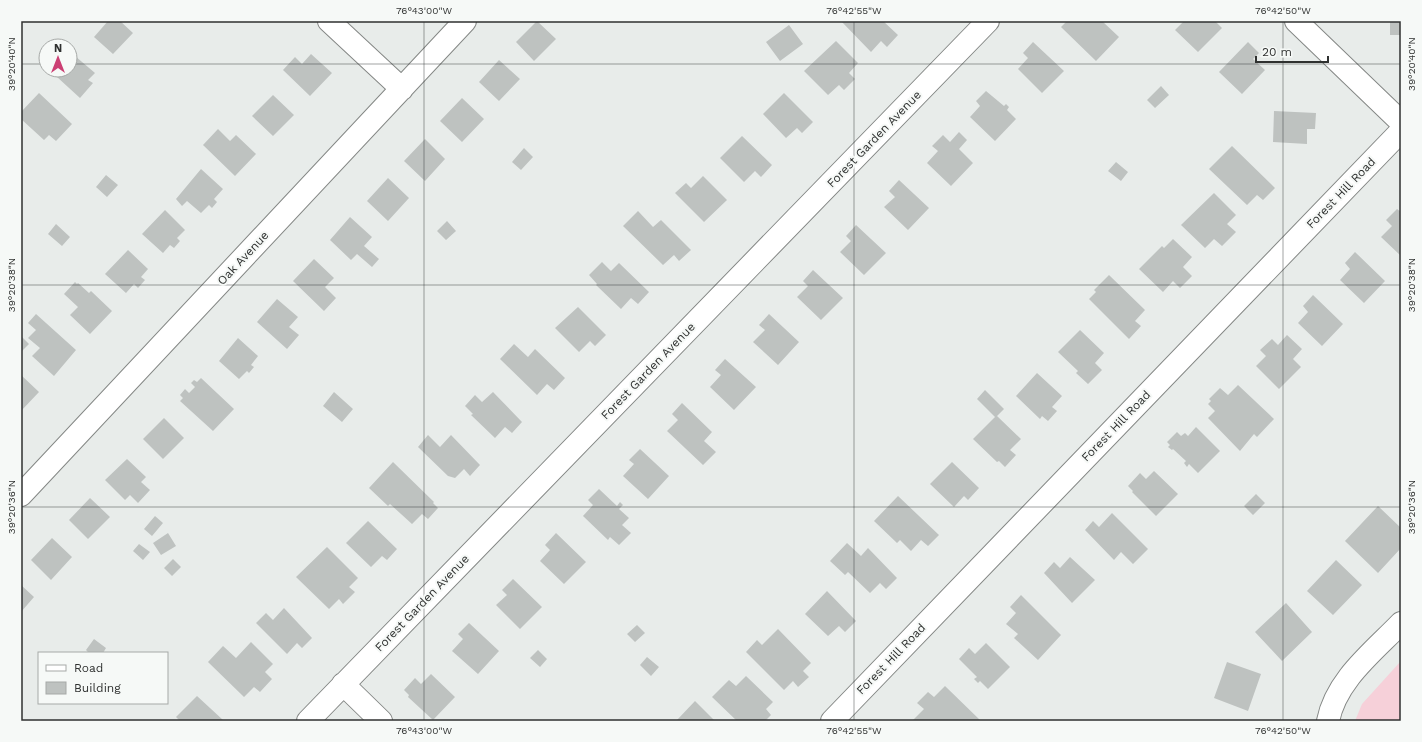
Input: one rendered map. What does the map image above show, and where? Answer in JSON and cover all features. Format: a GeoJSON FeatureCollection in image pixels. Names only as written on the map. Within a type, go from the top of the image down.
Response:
{"type":"FeatureCollection","features":[{"type":"Feature","properties":{"kind":"street"},"geometry":{"type":"LineString","coordinates":[[329,21],[402,89]]}},
{"type":"Feature","properties":{"kind":"street","name":"Oak Avenue"},"geometry":{"type":"LineString","coordinates":[[21,495],[465,21]]}},
{"type":"Feature","properties":{"kind":"street","name":"Forest Garden Avenue"},"geometry":{"type":"LineString","coordinates":[[308,721],[988,21]]}},
{"type":"Feature","properties":{"kind":"street"},"geometry":{"type":"LineString","coordinates":[[1296,21],[1401,122]]}},
{"type":"Feature","properties":{"kind":"street","name":"Forest Hill Road"},"geometry":{"type":"LineString","coordinates":[[832,721],[1401,131]]}},
{"type":"Feature","properties":{"kind":"street"},"geometry":{"type":"LineString","coordinates":[[1328,721],[1330,708],[1338,692],[1350,676],[1401,623]]}},
{"type":"Feature","properties":{"kind":"street"},"geometry":{"type":"LineString","coordinates":[[343,684],[381,721]]}},
{"type":"Feature","properties":{"kind":"shaded area"},"geometry":{"type":"Polygon","coordinates":[[[1401,661],[1401,721],[1355,721],[1362,704],[1401,661]]]}},
{"type":"Feature","properties":{"kind":"building"},"geometry":{"type":"Polygon","coordinates":[[[108,21],[120,21],[133,33],[113,54],[94,37],[108,21]]]}},
{"type":"Feature","properties":{"kind":"building"},"geometry":{"type":"Polygon","coordinates":[[[537,21],[556,39],[534,61],[516,42],[537,21]]]}},
{"type":"Feature","properties":{"kind":"building"},"geometry":{"type":"Polygon","coordinates":[[[841,21],[883,21],[898,35],[887,47],[881,41],[871,52],[841,21]]]}},
{"type":"Feature","properties":{"kind":"building"},"geometry":{"type":"Polygon","coordinates":[[[1067,21],[1102,21],[1119,37],[1096,61],[1061,27],[1067,21]]]}},
{"type":"Feature","properties":{"kind":"building"},"geometry":{"type":"Polygon","coordinates":[[[1184,21],[1215,21],[1222,28],[1198,52],[1175,30],[1184,21]]]}},
{"type":"Feature","properties":{"kind":"building"},"geometry":{"type":"Polygon","coordinates":[[[1390,21],[1401,21],[1401,35],[1390,35],[1390,21]]]}},
{"type":"Feature","properties":{"kind":"building"},"geometry":{"type":"Polygon","coordinates":[[[789,25],[803,44],[780,61],[766,42],[789,25]]]}},
{"type":"Feature","properties":{"kind":"building"},"geometry":{"type":"Polygon","coordinates":[[[836,41],[858,63],[849,73],[855,79],[844,90],[839,85],[828,95],[804,71],[836,41]]]}},
{"type":"Feature","properties":{"kind":"building"},"geometry":{"type":"Polygon","coordinates":[[[1033,42],[1064,71],[1042,93],[1018,69],[1028,58],[1023,53],[1033,42]]]}},
{"type":"Feature","properties":{"kind":"building"},"geometry":{"type":"Polygon","coordinates":[[[1248,42],[1259,53],[1253,59],[1265,70],[1242,94],[1219,72],[1248,42]]]}},
{"type":"Feature","properties":{"kind":"building"},"geometry":{"type":"Polygon","coordinates":[[[311,54],[332,73],[310,96],[283,70],[295,57],[302,64],[311,54]]]}},
{"type":"Feature","properties":{"kind":"building"},"geometry":{"type":"Polygon","coordinates":[[[78,59],[95,73],[88,80],[93,83],[80,98],[58,78],[78,78],[78,59]]]}},
{"type":"Feature","properties":{"kind":"building"},"geometry":{"type":"Polygon","coordinates":[[[499,60],[520,79],[499,101],[479,82],[499,60]]]}},
{"type":"Feature","properties":{"kind":"building"},"geometry":{"type":"Polygon","coordinates":[[[1161,86],[1169,95],[1155,108],[1147,100],[1161,86]]]}},
{"type":"Feature","properties":{"kind":"building"},"geometry":{"type":"Polygon","coordinates":[[[986,91],[1004,106],[1006,104],[1009,107],[1007,110],[1016,119],[995,141],[970,117],[980,106],[976,101],[986,91]]]}},
{"type":"Feature","properties":{"kind":"building"},"geometry":{"type":"Polygon","coordinates":[[[39,93],[72,124],[56,141],[49,135],[44,140],[21,119],[21,112],[39,93]]]}},
{"type":"Feature","properties":{"kind":"building"},"geometry":{"type":"Polygon","coordinates":[[[784,93],[813,122],[802,133],[797,128],[786,138],[763,114],[784,93]]]}},
{"type":"Feature","properties":{"kind":"building"},"geometry":{"type":"Polygon","coordinates":[[[273,95],[294,115],[273,136],[252,116],[273,95]]]}},
{"type":"Feature","properties":{"kind":"building"},"geometry":{"type":"Polygon","coordinates":[[[462,98],[484,119],[462,142],[440,121],[462,98]]]}},
{"type":"Feature","properties":{"kind":"building"},"geometry":{"type":"Polygon","coordinates":[[[1274,111],[1316,113],[1315,129],[1307,129],[1307,144],[1273,142],[1274,111]]]}},
{"type":"Feature","properties":{"kind":"building"},"geometry":{"type":"Polygon","coordinates":[[[218,129],[230,141],[236,135],[256,154],[235,176],[203,145],[218,129]]]}},
{"type":"Feature","properties":{"kind":"building"},"geometry":{"type":"Polygon","coordinates":[[[959,132],[967,140],[959,149],[973,163],[951,186],[927,163],[938,151],[932,146],[943,135],[950,142],[959,132]]]}},
{"type":"Feature","properties":{"kind":"building"},"geometry":{"type":"Polygon","coordinates":[[[742,136],[772,165],[761,177],[755,171],[744,182],[720,158],[742,136]]]}},
{"type":"Feature","properties":{"kind":"building"},"geometry":{"type":"Polygon","coordinates":[[[425,139],[445,159],[425,181],[404,161],[425,139]]]}},
{"type":"Feature","properties":{"kind":"building"},"geometry":{"type":"Polygon","coordinates":[[[1232,146],[1275,188],[1263,200],[1257,195],[1247,205],[1209,169],[1232,146]]]}},
{"type":"Feature","properties":{"kind":"building"},"geometry":{"type":"Polygon","coordinates":[[[524,148],[533,157],[521,170],[512,162],[524,148]]]}},
{"type":"Feature","properties":{"kind":"building"},"geometry":{"type":"Polygon","coordinates":[[[1116,162],[1128,172],[1121,181],[1108,171],[1116,162]]]}},
{"type":"Feature","properties":{"kind":"building"},"geometry":{"type":"Polygon","coordinates":[[[201,169],[223,189],[214,199],[217,202],[212,208],[209,205],[201,213],[187,201],[182,206],[176,199],[201,169]]]}},
{"type":"Feature","properties":{"kind":"building"},"geometry":{"type":"Polygon","coordinates":[[[106,175],[118,185],[107,197],[96,187],[106,175]]]}},
{"type":"Feature","properties":{"kind":"building"},"geometry":{"type":"Polygon","coordinates":[[[703,176],[727,200],[704,222],[675,193],[686,183],[691,188],[703,176]]]}},
{"type":"Feature","properties":{"kind":"building"},"geometry":{"type":"Polygon","coordinates":[[[388,178],[409,198],[388,221],[367,201],[388,178]]]}},
{"type":"Feature","properties":{"kind":"building"},"geometry":{"type":"Polygon","coordinates":[[[899,180],[929,208],[908,230],[884,207],[895,197],[889,191],[899,180]]]}},
{"type":"Feature","properties":{"kind":"building"},"geometry":{"type":"Polygon","coordinates":[[[1214,193],[1236,215],[1227,224],[1236,232],[1222,246],[1214,239],[1205,248],[1181,225],[1214,193]]]}},
{"type":"Feature","properties":{"kind":"building"},"geometry":{"type":"Polygon","coordinates":[[[1397,209],[1401,212],[1401,256],[1381,237],[1392,226],[1386,220],[1397,209]]]}},
{"type":"Feature","properties":{"kind":"building"},"geometry":{"type":"Polygon","coordinates":[[[165,210],[185,230],[177,238],[180,241],[174,248],[170,245],[163,253],[142,234],[165,210]]]}},
{"type":"Feature","properties":{"kind":"building"},"geometry":{"type":"Polygon","coordinates":[[[638,211],[653,227],[661,220],[691,250],[679,261],[674,255],[663,265],[623,226],[638,211]]]}},
{"type":"Feature","properties":{"kind":"building"},"geometry":{"type":"Polygon","coordinates":[[[350,217],[372,237],[364,246],[379,259],[372,267],[357,254],[351,260],[330,240],[350,217]]]}},
{"type":"Feature","properties":{"kind":"building"},"geometry":{"type":"Polygon","coordinates":[[[447,221],[456,231],[446,240],[437,231],[447,221]]]}},
{"type":"Feature","properties":{"kind":"building"},"geometry":{"type":"Polygon","coordinates":[[[56,224],[70,237],[62,246],[48,234],[56,224]]]}},
{"type":"Feature","properties":{"kind":"building"},"geometry":{"type":"Polygon","coordinates":[[[856,225],[886,253],[864,275],[840,252],[851,241],[846,236],[856,225]]]}},
{"type":"Feature","properties":{"kind":"building"},"geometry":{"type":"Polygon","coordinates":[[[1173,239],[1192,257],[1183,267],[1192,276],[1180,288],[1173,281],[1163,292],[1139,269],[1162,246],[1164,248],[1173,239]]]}},
{"type":"Feature","properties":{"kind":"building"},"geometry":{"type":"Polygon","coordinates":[[[128,250],[148,269],[141,277],[145,280],[138,288],[134,284],[126,293],[105,274],[128,250]]]}},
{"type":"Feature","properties":{"kind":"building"},"geometry":{"type":"Polygon","coordinates":[[[1355,252],[1385,281],[1364,303],[1340,280],[1350,269],[1345,263],[1355,252]]]}},
{"type":"Feature","properties":{"kind":"building"},"geometry":{"type":"Polygon","coordinates":[[[314,259],[334,278],[325,287],[336,298],[324,311],[293,281],[314,259]]]}},
{"type":"Feature","properties":{"kind":"building"},"geometry":{"type":"Polygon","coordinates":[[[602,262],[611,271],[619,263],[649,292],[638,304],[631,298],[621,309],[596,285],[597,284],[589,275],[602,262]]]}},
{"type":"Feature","properties":{"kind":"building"},"geometry":{"type":"Polygon","coordinates":[[[813,270],[843,298],[821,320],[797,297],[808,286],[803,281],[813,270]]]}},
{"type":"Feature","properties":{"kind":"building"},"geometry":{"type":"Polygon","coordinates":[[[1109,275],[1145,310],[1135,321],[1141,326],[1129,339],[1089,299],[1096,292],[1094,290],[1109,275]]]}},
{"type":"Feature","properties":{"kind":"building"},"geometry":{"type":"Polygon","coordinates":[[[75,282],[89,293],[91,291],[112,311],[90,334],[70,315],[78,307],[64,294],[75,282]]]}},
{"type":"Feature","properties":{"kind":"building"},"geometry":{"type":"Polygon","coordinates":[[[1313,295],[1343,324],[1322,346],[1298,323],[1308,312],[1303,306],[1313,295]]]}},
{"type":"Feature","properties":{"kind":"building"},"geometry":{"type":"Polygon","coordinates":[[[277,299],[298,317],[289,327],[299,335],[287,349],[257,322],[277,299]]]}},
{"type":"Feature","properties":{"kind":"building"},"geometry":{"type":"Polygon","coordinates":[[[578,307],[606,335],[595,346],[590,341],[579,352],[555,328],[578,307]]]}},
{"type":"Feature","properties":{"kind":"building"},"geometry":{"type":"Polygon","coordinates":[[[36,314],[76,350],[54,376],[32,356],[40,348],[28,338],[36,330],[28,323],[36,314]]]}},
{"type":"Feature","properties":{"kind":"building"},"geometry":{"type":"Polygon","coordinates":[[[769,314],[799,342],[778,365],[753,342],[765,330],[759,325],[769,314]]]}},
{"type":"Feature","properties":{"kind":"building"},"geometry":{"type":"Polygon","coordinates":[[[1080,330],[1104,353],[1095,363],[1102,370],[1088,384],[1076,373],[1078,371],[1058,352],[1080,330]]]}},
{"type":"Feature","properties":{"kind":"building"},"geometry":{"type":"Polygon","coordinates":[[[1287,335],[1302,349],[1293,359],[1301,367],[1279,389],[1256,366],[1266,356],[1260,350],[1272,339],[1278,345],[1287,335]]]}},
{"type":"Feature","properties":{"kind":"building"},"geometry":{"type":"Polygon","coordinates":[[[21,336],[29,344],[21,352],[21,336]]]}},
{"type":"Feature","properties":{"kind":"building"},"geometry":{"type":"Polygon","coordinates":[[[238,338],[258,356],[251,365],[254,367],[249,373],[247,371],[239,379],[219,361],[238,338]]]}},
{"type":"Feature","properties":{"kind":"building"},"geometry":{"type":"Polygon","coordinates":[[[514,344],[528,357],[535,349],[565,378],[554,390],[547,384],[537,395],[500,359],[514,344]]]}},
{"type":"Feature","properties":{"kind":"building"},"geometry":{"type":"Polygon","coordinates":[[[725,359],[756,387],[734,410],[710,387],[721,375],[715,370],[725,359]]]}},
{"type":"Feature","properties":{"kind":"building"},"geometry":{"type":"Polygon","coordinates":[[[1037,373],[1062,396],[1052,407],[1057,411],[1048,421],[1042,416],[1040,419],[1016,396],[1037,373]]]}},
{"type":"Feature","properties":{"kind":"building"},"geometry":{"type":"Polygon","coordinates":[[[21,375],[39,392],[21,411],[21,375]]]}},
{"type":"Feature","properties":{"kind":"building"},"geometry":{"type":"Polygon","coordinates":[[[201,378],[234,409],[213,431],[180,401],[183,398],[180,395],[185,389],[189,393],[195,387],[191,383],[194,380],[197,382],[201,378]]]}},
{"type":"Feature","properties":{"kind":"building"},"geometry":{"type":"Polygon","coordinates":[[[1238,385],[1274,419],[1257,437],[1254,434],[1240,451],[1208,418],[1215,411],[1208,404],[1211,401],[1209,399],[1220,388],[1228,395],[1238,385]]]}},
{"type":"Feature","properties":{"kind":"building"},"geometry":{"type":"Polygon","coordinates":[[[985,390],[1004,409],[997,416],[1021,439],[1010,450],[1016,455],[1005,467],[999,461],[997,462],[973,439],[995,417],[977,399],[985,390]]]}},
{"type":"Feature","properties":{"kind":"building"},"geometry":{"type":"Polygon","coordinates":[[[334,392],[353,409],[342,422],[323,406],[334,392]]]}},
{"type":"Feature","properties":{"kind":"building"},"geometry":{"type":"Polygon","coordinates":[[[493,392],[522,422],[512,433],[505,427],[495,438],[471,415],[473,414],[465,406],[475,395],[482,402],[493,392]]]}},
{"type":"Feature","properties":{"kind":"building"},"geometry":{"type":"Polygon","coordinates":[[[682,403],[712,432],[704,441],[716,452],[703,465],[667,431],[678,420],[672,414],[682,403]]]}},
{"type":"Feature","properties":{"kind":"building"},"geometry":{"type":"Polygon","coordinates":[[[164,418],[184,438],[163,459],[143,439],[164,418]]]}},
{"type":"Feature","properties":{"kind":"building"},"geometry":{"type":"Polygon","coordinates":[[[1196,427],[1220,451],[1198,473],[1189,464],[1187,467],[1184,463],[1186,461],[1173,449],[1172,450],[1168,447],[1170,445],[1167,442],[1177,432],[1181,436],[1185,433],[1188,436],[1196,427]]]}},
{"type":"Feature","properties":{"kind":"building"},"geometry":{"type":"Polygon","coordinates":[[[428,435],[440,447],[451,435],[480,465],[470,476],[464,469],[455,478],[448,476],[418,447],[428,435]]]}},
{"type":"Feature","properties":{"kind":"building"},"geometry":{"type":"Polygon","coordinates":[[[640,449],[669,476],[648,499],[623,476],[634,464],[629,460],[640,449]]]}},
{"type":"Feature","properties":{"kind":"building"},"geometry":{"type":"Polygon","coordinates":[[[127,459],[146,477],[141,482],[150,490],[138,503],[130,495],[125,500],[105,480],[127,459]]]}},
{"type":"Feature","properties":{"kind":"building"},"geometry":{"type":"Polygon","coordinates":[[[393,462],[434,502],[433,503],[438,508],[428,519],[422,514],[412,524],[390,504],[388,506],[369,488],[393,462]]]}},
{"type":"Feature","properties":{"kind":"building"},"geometry":{"type":"Polygon","coordinates":[[[952,462],[979,488],[968,500],[964,496],[954,507],[930,484],[952,462]]]}},
{"type":"Feature","properties":{"kind":"building"},"geometry":{"type":"Polygon","coordinates":[[[1154,471],[1178,494],[1156,516],[1128,486],[1140,473],[1146,479],[1154,471]]]}},
{"type":"Feature","properties":{"kind":"building"},"geometry":{"type":"Polygon","coordinates":[[[599,489],[617,506],[620,502],[623,505],[619,509],[629,518],[622,525],[631,533],[619,545],[610,537],[608,540],[583,516],[593,505],[588,500],[599,489]]]}},
{"type":"Feature","properties":{"kind":"building"},"geometry":{"type":"Polygon","coordinates":[[[1256,494],[1265,503],[1253,515],[1244,506],[1256,494]]]}},
{"type":"Feature","properties":{"kind":"building"},"geometry":{"type":"Polygon","coordinates":[[[898,496],[939,535],[928,546],[921,540],[911,551],[900,540],[897,543],[874,521],[898,496]]]}},
{"type":"Feature","properties":{"kind":"building"},"geometry":{"type":"Polygon","coordinates":[[[90,498],[110,517],[88,539],[69,520],[90,498]]]}},
{"type":"Feature","properties":{"kind":"building"},"geometry":{"type":"Polygon","coordinates":[[[1378,506],[1401,528],[1401,548],[1378,573],[1345,541],[1378,506]]]}},
{"type":"Feature","properties":{"kind":"building"},"geometry":{"type":"Polygon","coordinates":[[[1112,513],[1148,549],[1133,564],[1121,552],[1114,560],[1085,530],[1093,521],[1099,527],[1112,513]]]}},
{"type":"Feature","properties":{"kind":"building"},"geometry":{"type":"Polygon","coordinates":[[[155,516],[163,523],[152,536],[144,529],[155,516]]]}},
{"type":"Feature","properties":{"kind":"building"},"geometry":{"type":"Polygon","coordinates":[[[368,521],[397,549],[387,560],[382,556],[371,567],[346,543],[368,521]]]}},
{"type":"Feature","properties":{"kind":"building"},"geometry":{"type":"Polygon","coordinates":[[[168,533],[176,546],[161,555],[153,543],[168,533]]]}},
{"type":"Feature","properties":{"kind":"building"},"geometry":{"type":"Polygon","coordinates":[[[556,533],[586,562],[564,584],[540,561],[550,550],[545,545],[556,533]]]}},
{"type":"Feature","properties":{"kind":"building"},"geometry":{"type":"Polygon","coordinates":[[[52,538],[72,557],[51,580],[31,560],[52,538]]]}},
{"type":"Feature","properties":{"kind":"building"},"geometry":{"type":"Polygon","coordinates":[[[847,543],[861,556],[868,548],[897,578],[886,589],[880,583],[870,593],[848,572],[845,575],[830,561],[847,543]]]}},
{"type":"Feature","properties":{"kind":"building"},"geometry":{"type":"Polygon","coordinates":[[[139,544],[150,552],[143,560],[133,551],[139,544]]]}},
{"type":"Feature","properties":{"kind":"building"},"geometry":{"type":"Polygon","coordinates":[[[327,547],[358,578],[349,587],[355,592],[343,604],[339,599],[329,609],[296,577],[327,547]]]}},
{"type":"Feature","properties":{"kind":"building"},"geometry":{"type":"Polygon","coordinates":[[[1070,557],[1095,580],[1072,603],[1044,573],[1054,562],[1060,568],[1070,557]]]}},
{"type":"Feature","properties":{"kind":"building"},"geometry":{"type":"Polygon","coordinates":[[[173,559],[181,567],[172,576],[164,568],[173,559]]]}},
{"type":"Feature","properties":{"kind":"building"},"geometry":{"type":"Polygon","coordinates":[[[1336,560],[1362,585],[1333,615],[1307,591],[1336,560]]]}},
{"type":"Feature","properties":{"kind":"building"},"geometry":{"type":"Polygon","coordinates":[[[513,579],[542,607],[520,629],[496,605],[507,595],[502,590],[513,579]]]}},
{"type":"Feature","properties":{"kind":"building"},"geometry":{"type":"Polygon","coordinates":[[[21,585],[34,597],[21,612],[21,585]]]}},
{"type":"Feature","properties":{"kind":"building"},"geometry":{"type":"Polygon","coordinates":[[[827,591],[856,621],[845,632],[839,626],[828,636],[805,614],[827,591]]]}},
{"type":"Feature","properties":{"kind":"building"},"geometry":{"type":"Polygon","coordinates":[[[1021,595],[1061,635],[1038,660],[1014,638],[1018,634],[1006,624],[1016,613],[1010,607],[1021,595]]]}},
{"type":"Feature","properties":{"kind":"building"},"geometry":{"type":"Polygon","coordinates":[[[1286,603],[1312,632],[1282,661],[1255,632],[1286,603]]]}},
{"type":"Feature","properties":{"kind":"building"},"geometry":{"type":"Polygon","coordinates":[[[284,608],[312,638],[302,648],[297,643],[287,654],[256,623],[266,613],[273,620],[284,608]]]}},
{"type":"Feature","properties":{"kind":"building"},"geometry":{"type":"Polygon","coordinates":[[[469,623],[499,651],[478,674],[452,651],[463,639],[458,634],[469,623]]]}},
{"type":"Feature","properties":{"kind":"building"},"geometry":{"type":"Polygon","coordinates":[[[637,625],[645,633],[635,642],[627,634],[637,625]]]}},
{"type":"Feature","properties":{"kind":"building"},"geometry":{"type":"Polygon","coordinates":[[[778,629],[811,663],[803,671],[809,677],[798,687],[793,681],[784,690],[746,652],[757,640],[762,645],[778,629]]]}},
{"type":"Feature","properties":{"kind":"building"},"geometry":{"type":"Polygon","coordinates":[[[94,639],[106,648],[104,652],[88,652],[86,650],[94,639]]]}},
{"type":"Feature","properties":{"kind":"building"},"geometry":{"type":"Polygon","coordinates":[[[251,642],[273,664],[265,672],[272,679],[260,692],[254,687],[244,697],[208,662],[223,646],[236,658],[251,642]]]}},
{"type":"Feature","properties":{"kind":"building"},"geometry":{"type":"Polygon","coordinates":[[[986,643],[1010,667],[988,689],[980,681],[978,683],[974,679],[977,677],[959,659],[969,648],[975,654],[986,643]]]}},
{"type":"Feature","properties":{"kind":"building"},"geometry":{"type":"Polygon","coordinates":[[[538,650],[547,659],[540,667],[530,658],[538,650]]]}},
{"type":"Feature","properties":{"kind":"building"},"geometry":{"type":"Polygon","coordinates":[[[647,657],[659,667],[651,676],[640,665],[647,657]]]}},
{"type":"Feature","properties":{"kind":"building"},"geometry":{"type":"Polygon","coordinates":[[[1227,662],[1261,674],[1248,711],[1214,698],[1227,662]]]}},
{"type":"Feature","properties":{"kind":"building"},"geometry":{"type":"Polygon","coordinates":[[[431,674],[455,697],[433,720],[408,697],[409,695],[404,690],[415,678],[421,684],[431,674]]]}},
{"type":"Feature","properties":{"kind":"building"},"geometry":{"type":"Polygon","coordinates":[[[746,676],[773,702],[766,709],[771,715],[765,721],[737,721],[712,697],[729,680],[736,686],[746,676]]]}},
{"type":"Feature","properties":{"kind":"building"},"geometry":{"type":"Polygon","coordinates":[[[945,686],[981,721],[912,721],[924,709],[917,703],[928,692],[934,697],[945,686]]]}},
{"type":"Feature","properties":{"kind":"building"},"geometry":{"type":"Polygon","coordinates":[[[197,696],[223,720],[180,721],[176,717],[197,696]]]}},
{"type":"Feature","properties":{"kind":"building"},"geometry":{"type":"Polygon","coordinates":[[[695,701],[715,721],[677,720],[695,701]]]}}]}
